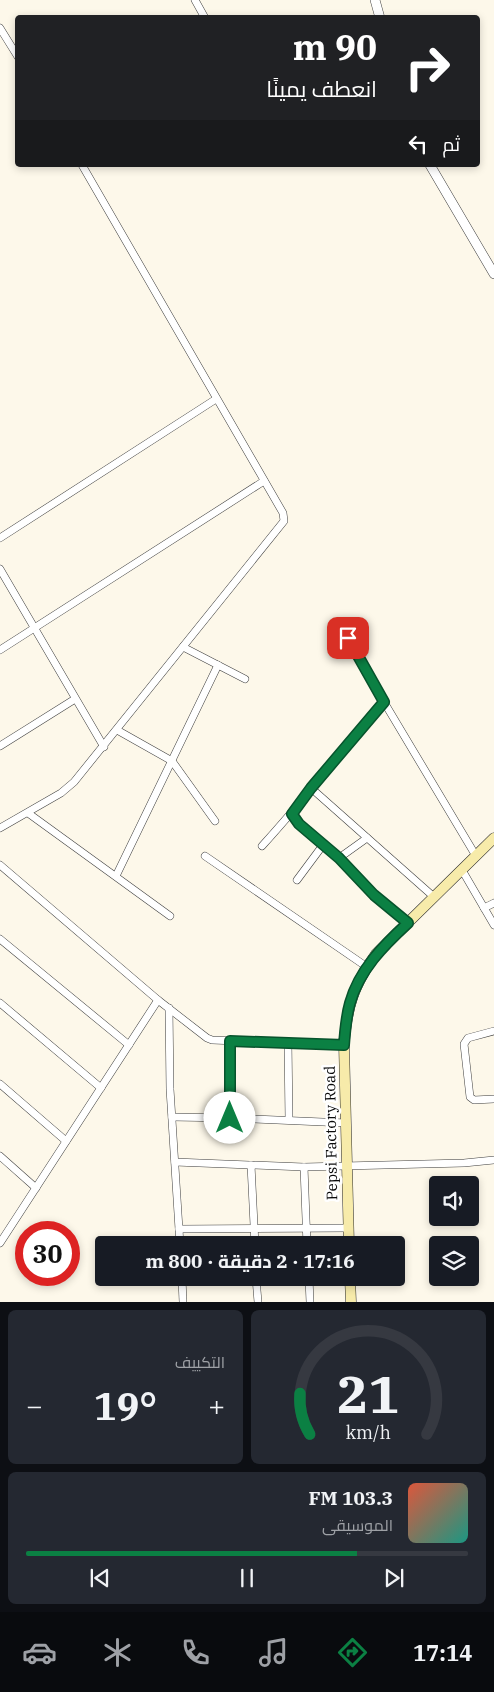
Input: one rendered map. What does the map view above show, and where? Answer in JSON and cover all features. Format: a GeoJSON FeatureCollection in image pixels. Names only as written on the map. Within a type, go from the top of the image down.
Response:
{"type":"FeatureCollection","features":[{"type":"Feature","properties":{"kind":"main road","name":"Pepsi Factory Road"},"geometry":{"type":"LineString","coordinates":[[348,1236],[344,1045],[350,1002],[367,967],[376,954],[494,838]]}},
{"type":"Feature","properties":{"kind":"main road"},"geometry":{"type":"LineString","coordinates":[[350,1286],[350,1302]]}},
{"type":"Feature","properties":{"kind":"street"},"geometry":{"type":"LineString","coordinates":[[195,0],[203,15]]}},
{"type":"Feature","properties":{"kind":"street"},"geometry":{"type":"LineString","coordinates":[[375,0],[379,15]]}},
{"type":"Feature","properties":{"kind":"street"},"geometry":{"type":"LineString","coordinates":[[0,28],[15,52]]}},
{"type":"Feature","properties":{"kind":"street"},"geometry":{"type":"LineString","coordinates":[[0,828],[68,788],[104,747],[284,521],[283,513],[83,167]]}},
{"type":"Feature","properties":{"kind":"street"},"geometry":{"type":"LineString","coordinates":[[431,167],[494,274]]}},
{"type":"Feature","properties":{"kind":"street"},"geometry":{"type":"LineString","coordinates":[[0,538],[216,399]]}},
{"type":"Feature","properties":{"kind":"street"},"geometry":{"type":"LineString","coordinates":[[0,650],[264,481]]}},
{"type":"Feature","properties":{"kind":"street"},"geometry":{"type":"LineString","coordinates":[[0,569],[104,747]]}},
{"type":"Feature","properties":{"kind":"street"},"geometry":{"type":"LineString","coordinates":[[348,638],[476,856]]}},
{"type":"Feature","properties":{"kind":"street"},"geometry":{"type":"LineString","coordinates":[[183,647],[245,679]]}},
{"type":"Feature","properties":{"kind":"street"},"geometry":{"type":"LineString","coordinates":[[116,876],[218,665]]}},
{"type":"Feature","properties":{"kind":"street"},"geometry":{"type":"LineString","coordinates":[[0,746],[75,698]]}},
{"type":"Feature","properties":{"kind":"street"},"geometry":{"type":"LineString","coordinates":[[262,846],[292,814],[311,788],[384,702]]}},
{"type":"Feature","properties":{"kind":"street"},"geometry":{"type":"LineString","coordinates":[[117,730],[172,760],[215,822]]}},
{"type":"Feature","properties":{"kind":"street"},"geometry":{"type":"LineString","coordinates":[[311,788],[434,897]]}},
{"type":"Feature","properties":{"kind":"street"},"geometry":{"type":"LineString","coordinates":[[28,813],[170,916]]}},
{"type":"Feature","properties":{"kind":"street"},"geometry":{"type":"LineString","coordinates":[[292,814],[299,824],[339,858],[374,895],[408,923]]}},
{"type":"Feature","properties":{"kind":"street"},"geometry":{"type":"LineString","coordinates":[[339,858],[367,838]]}},
{"type":"Feature","properties":{"kind":"street"},"geometry":{"type":"LineString","coordinates":[[297,880],[323,845]]}},
{"type":"Feature","properties":{"kind":"street"},"geometry":{"type":"LineString","coordinates":[[205,856],[367,967]]}},
{"type":"Feature","properties":{"kind":"street"},"geometry":{"type":"LineString","coordinates":[[0,865],[158,1000],[207,1038],[230,1041],[344,1045]]}},
{"type":"Feature","properties":{"kind":"street"},"geometry":{"type":"LineString","coordinates":[[462,870],[494,925]]}},
{"type":"Feature","properties":{"kind":"street"},"geometry":{"type":"LineString","coordinates":[[484,908],[494,903]]}},
{"type":"Feature","properties":{"kind":"street"},"geometry":{"type":"LineString","coordinates":[[0,939],[129,1045]]}},
{"type":"Feature","properties":{"kind":"street"},"geometry":{"type":"LineString","coordinates":[[0,1243],[3,1231],[36,1188],[158,1000]]}},
{"type":"Feature","properties":{"kind":"street"},"geometry":{"type":"LineString","coordinates":[[0,1003],[101,1088]]}},
{"type":"Feature","properties":{"kind":"street"},"geometry":{"type":"LineString","coordinates":[[169,1008],[172,1117],[179,1236]]}},
{"type":"Feature","properties":{"kind":"street"},"geometry":{"type":"LineString","coordinates":[[494,1031],[468,1038],[464,1044],[470,1097],[474,1100],[494,1099]]}},
{"type":"Feature","properties":{"kind":"street"},"geometry":{"type":"LineString","coordinates":[[230,1041],[230,1118]]}},
{"type":"Feature","properties":{"kind":"street"},"geometry":{"type":"LineString","coordinates":[[288,1042],[288,1120]]}},
{"type":"Feature","properties":{"kind":"street"},"geometry":{"type":"LineString","coordinates":[[0,1084],[66,1141]]}},
{"type":"Feature","properties":{"kind":"street"},"geometry":{"type":"LineString","coordinates":[[172,1117],[346,1123]]}},
{"type":"Feature","properties":{"kind":"street"},"geometry":{"type":"LineString","coordinates":[[0,1156],[36,1188]]}},
{"type":"Feature","properties":{"kind":"street"},"geometry":{"type":"LineString","coordinates":[[175,1162],[304,1167],[464,1163],[494,1160]]}},
{"type":"Feature","properties":{"kind":"street"},"geometry":{"type":"LineString","coordinates":[[251,1165],[254,1236]]}},
{"type":"Feature","properties":{"kind":"street"},"geometry":{"type":"LineString","coordinates":[[304,1167],[306,1236]]}},
{"type":"Feature","properties":{"kind":"street"},"geometry":{"type":"LineString","coordinates":[[179,1229],[348,1228]]}},
{"type":"Feature","properties":{"kind":"street"},"geometry":{"type":"LineString","coordinates":[[182,1286],[183,1302]]}},
{"type":"Feature","properties":{"kind":"street"},"geometry":{"type":"LineString","coordinates":[[257,1286],[258,1302]]}},
{"type":"Feature","properties":{"kind":"street"},"geometry":{"type":"LineString","coordinates":[[309,1286],[310,1302]]}},
{"type":"Feature","properties":{"kind":"route"},"geometry":{"type":"LineString","coordinates":[[230,1118],[230,1041],[344,1045],[350,1002],[362,974],[376,954],[408,923],[374,895],[339,858],[299,824],[292,814],[311,788],[384,702],[348,638]]}}]}
